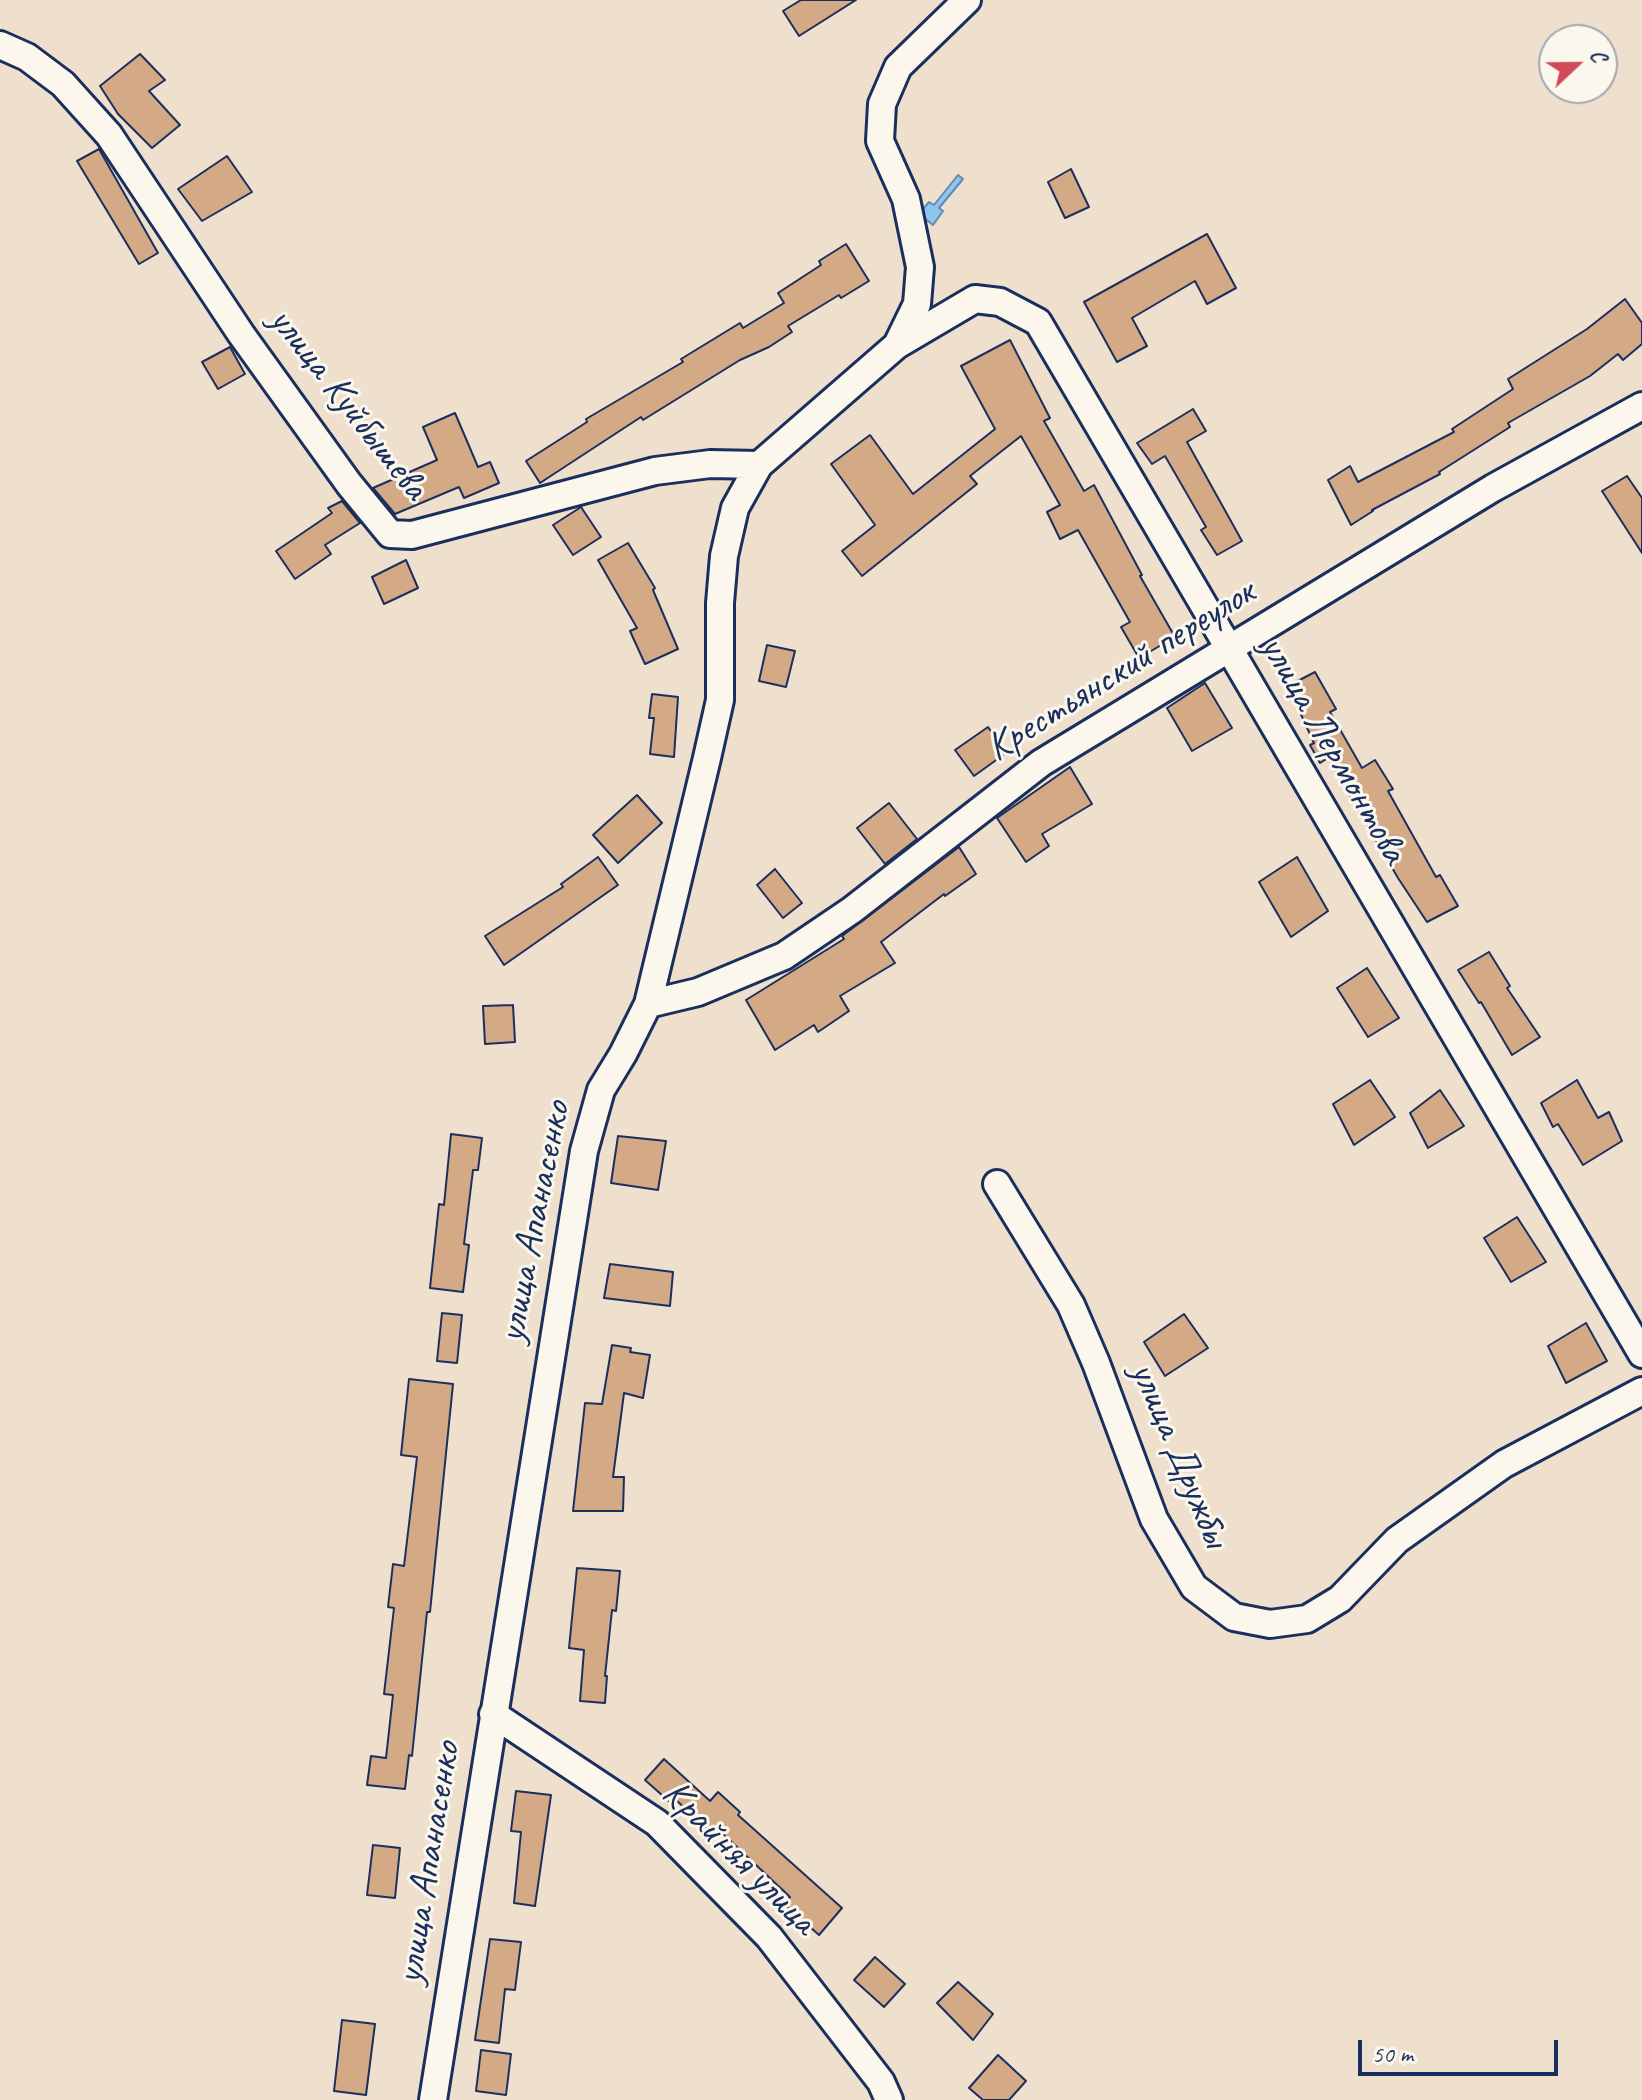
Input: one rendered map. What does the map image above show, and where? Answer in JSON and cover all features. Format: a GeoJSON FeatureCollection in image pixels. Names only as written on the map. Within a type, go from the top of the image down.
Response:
{"type":"FeatureCollection","features":[{"type":"Feature","properties":{"kind":"street"},"geometry":{"type":"LineString","coordinates":[[897,345],[917,304],[920,267],[906,199],[880,141],[882,104],[898,67],[967,0]]}},
{"type":"Feature","properties":{"kind":"street","name":"улица Куйбышева"},"geometry":{"type":"LineString","coordinates":[[0,45],[27,57],[63,84],[109,135],[241,334],[349,484],[390,534],[412,535],[655,471],[710,464],[759,465]]}},
{"type":"Feature","properties":{"kind":"street","name":"улица Лермонтова"},"geometry":{"type":"LineString","coordinates":[[897,345],[975,299],[1000,302],[1038,322],[1642,1354]]}},
{"type":"Feature","properties":{"kind":"street","name":"улица Апанасенко"},"geometry":{"type":"LineString","coordinates":[[433,2100],[584,1151],[601,1090],[648,1004],[720,700],[720,603],[724,556],[735,508],[759,465],[897,345]]}},
{"type":"Feature","properties":{"kind":"street","name":"Крестьянский переулок"},"geometry":{"type":"LineString","coordinates":[[648,1004],[698,992],[784,956],[852,910],[1041,763],[1493,488],[1641,409]]}},
{"type":"Feature","properties":{"kind":"street","name":"улица Дружбы"},"geometry":{"type":"LineString","coordinates":[[997,1184],[1071,1305],[1154,1519],[1194,1587],[1234,1617],[1270,1624],[1307,1619],[1340,1599],[1397,1540],[1504,1464],[1642,1391]]}},
{"type":"Feature","properties":{"kind":"street","name":"Крайняя улица"},"geometry":{"type":"LineString","coordinates":[[493,1714],[657,1823],[769,1937],[881,2082],[889,2100]]}},
{"type":"Feature","properties":{"kind":"water"},"geometry":{"type":"Polygon","coordinates":[[[958,175],[963,179],[939,208],[943,211],[933,225],[919,214],[929,202],[934,205],[958,175]]]}},
{"type":"Feature","properties":{"kind":"building"},"geometry":{"type":"Polygon","coordinates":[[[801,0],[856,0],[799,36],[783,11],[801,0]]]}},
{"type":"Feature","properties":{"kind":"building"},"geometry":{"type":"Polygon","coordinates":[[[140,54],[165,80],[149,91],[180,125],[152,148],[118,114],[100,86],[140,54]]]}},
{"type":"Feature","properties":{"kind":"building"},"geometry":{"type":"Polygon","coordinates":[[[99,149],[158,253],[139,264],[77,161],[99,149]]]}},
{"type":"Feature","properties":{"kind":"building"},"geometry":{"type":"Polygon","coordinates":[[[227,156],[252,192],[202,221],[178,189],[227,156]]]}},
{"type":"Feature","properties":{"kind":"building"},"geometry":{"type":"Polygon","coordinates":[[[1071,169],[1089,207],[1065,218],[1048,182],[1071,169]]]}},
{"type":"Feature","properties":{"kind":"building"},"geometry":{"type":"Polygon","coordinates":[[[1207,234],[1236,288],[1207,304],[1195,281],[1132,318],[1147,346],[1117,362],[1084,302],[1207,234]]]}},
{"type":"Feature","properties":{"kind":"building"},"geometry":{"type":"Polygon","coordinates":[[[846,244],[869,281],[788,326],[792,332],[769,347],[740,360],[643,420],[641,417],[540,483],[526,461],[587,422],[586,419],[683,362],[681,359],[740,323],[743,328],[784,303],[778,293],[821,265],[819,261],[846,244]]]}},
{"type":"Feature","properties":{"kind":"building"},"geometry":{"type":"Polygon","coordinates":[[[1625,299],[1642,323],[1642,344],[1623,360],[1618,354],[1590,376],[1508,423],[1510,427],[1440,474],[1372,510],[1351,525],[1328,480],[1350,466],[1358,482],[1454,432],[1452,429],[1513,389],[1508,379],[1587,329],[1625,299]]]}},
{"type":"Feature","properties":{"kind":"building"},"geometry":{"type":"Polygon","coordinates":[[[1010,340],[1050,418],[1044,421],[1084,491],[1094,485],[1175,637],[1139,658],[1121,627],[1130,622],[1078,530],[1060,539],[1047,512],[1060,505],[1021,436],[970,476],[977,484],[862,576],[842,551],[875,525],[831,464],[870,435],[913,494],[995,429],[961,366],[1010,340]]]}},
{"type":"Feature","properties":{"kind":"building"},"geometry":{"type":"Polygon","coordinates":[[[230,347],[245,374],[218,389],[202,362],[230,347]]]}},
{"type":"Feature","properties":{"kind":"building"},"geometry":{"type":"Polygon","coordinates":[[[1193,409],[1206,431],[1187,442],[1242,541],[1217,555],[1201,530],[1206,527],[1165,456],[1152,464],[1137,443],[1193,409]]]}},
{"type":"Feature","properties":{"kind":"building"},"geometry":{"type":"Polygon","coordinates":[[[455,413],[478,467],[490,462],[499,483],[464,498],[459,487],[395,514],[373,488],[437,460],[423,427],[455,413]]]}},
{"type":"Feature","properties":{"kind":"building"},"geometry":{"type":"Polygon","coordinates":[[[1627,476],[1642,498],[1642,553],[1602,491],[1627,476]]]}},
{"type":"Feature","properties":{"kind":"building"},"geometry":{"type":"Polygon","coordinates":[[[342,501],[360,523],[325,545],[331,554],[295,579],[276,551],[332,513],[328,508],[342,501]]]}},
{"type":"Feature","properties":{"kind":"building"},"geometry":{"type":"Polygon","coordinates":[[[581,507],[601,537],[573,555],[553,525],[581,507]]]}},
{"type":"Feature","properties":{"kind":"building"},"geometry":{"type":"Polygon","coordinates":[[[628,543],[655,588],[653,590],[678,649],[645,664],[630,631],[637,628],[598,560],[628,543]]]}},
{"type":"Feature","properties":{"kind":"building"},"geometry":{"type":"Polygon","coordinates":[[[406,560],[418,588],[384,604],[372,577],[406,560]]]}},
{"type":"Feature","properties":{"kind":"building"},"geometry":{"type":"Polygon","coordinates":[[[767,645],[795,651],[786,687],[759,681],[767,645]]]}},
{"type":"Feature","properties":{"kind":"building"},"geometry":{"type":"Polygon","coordinates":[[[1315,672],[1336,709],[1330,712],[1362,768],[1375,760],[1393,789],[1388,791],[1436,877],[1440,875],[1458,906],[1427,922],[1328,758],[1320,763],[1288,686],[1315,672]]]}},
{"type":"Feature","properties":{"kind":"building"},"geometry":{"type":"Polygon","coordinates":[[[1205,683],[1232,728],[1192,751],[1167,708],[1205,683]]]}},
{"type":"Feature","properties":{"kind":"building"},"geometry":{"type":"Polygon","coordinates":[[[652,694],[678,697],[674,757],[650,754],[654,718],[649,718],[652,694]]]}},
{"type":"Feature","properties":{"kind":"building"},"geometry":{"type":"Polygon","coordinates":[[[988,727],[1006,753],[974,776],[955,750],[988,727]]]}},
{"type":"Feature","properties":{"kind":"building"},"geometry":{"type":"Polygon","coordinates":[[[1070,767],[1092,804],[1042,834],[1049,846],[1026,862],[997,818],[1070,767]]]}},
{"type":"Feature","properties":{"kind":"building"},"geometry":{"type":"Polygon","coordinates":[[[637,795],[662,823],[618,863],[593,835],[637,795]]]}},
{"type":"Feature","properties":{"kind":"building"},"geometry":{"type":"Polygon","coordinates":[[[889,803],[917,839],[885,864],[857,828],[889,803]]]}},
{"type":"Feature","properties":{"kind":"building"},"geometry":{"type":"Polygon","coordinates":[[[959,847],[976,874],[881,942],[895,963],[840,996],[849,1011],[818,1032],[814,1025],[775,1050],[746,1000],[844,939],[842,936],[959,847]]]}},
{"type":"Feature","properties":{"kind":"building"},"geometry":{"type":"Polygon","coordinates":[[[598,857],[618,885],[504,965],[485,936],[563,887],[561,884],[598,857]]]}},
{"type":"Feature","properties":{"kind":"building"},"geometry":{"type":"Polygon","coordinates":[[[1297,857],[1328,911],[1291,937],[1259,882],[1297,857]]]}},
{"type":"Feature","properties":{"kind":"building"},"geometry":{"type":"Polygon","coordinates":[[[775,869],[802,903],[783,918],[757,885],[775,869]]]}},
{"type":"Feature","properties":{"kind":"building"},"geometry":{"type":"Polygon","coordinates":[[[1489,952],[1510,986],[1507,988],[1540,1037],[1512,1055],[1458,970],[1489,952]]]}},
{"type":"Feature","properties":{"kind":"building"},"geometry":{"type":"Polygon","coordinates":[[[1367,968],[1399,1018],[1368,1037],[1337,988],[1367,968]]]}},
{"type":"Feature","properties":{"kind":"building"},"geometry":{"type":"Polygon","coordinates":[[[513,1005],[515,1042],[485,1044],[483,1006],[513,1005]]]}},
{"type":"Feature","properties":{"kind":"building"},"geometry":{"type":"Polygon","coordinates":[[[1370,1080],[1395,1117],[1354,1145],[1333,1104],[1370,1080]]]}},
{"type":"Feature","properties":{"kind":"building"},"geometry":{"type":"Polygon","coordinates":[[[1577,1080],[1598,1118],[1609,1112],[1622,1141],[1583,1165],[1558,1124],[1553,1127],[1541,1103],[1577,1080]]]}},
{"type":"Feature","properties":{"kind":"building"},"geometry":{"type":"Polygon","coordinates":[[[1440,1090],[1464,1126],[1428,1148],[1410,1113],[1440,1090]]]}},
{"type":"Feature","properties":{"kind":"building"},"geometry":{"type":"Polygon","coordinates":[[[451,1134],[482,1138],[478,1170],[473,1170],[464,1244],[469,1245],[463,1292],[430,1288],[439,1204],[444,1205],[451,1134]]]}},
{"type":"Feature","properties":{"kind":"building"},"geometry":{"type":"Polygon","coordinates":[[[618,1136],[666,1141],[658,1190],[611,1183],[618,1136]]]}},
{"type":"Feature","properties":{"kind":"building"},"geometry":{"type":"Polygon","coordinates":[[[1517,1217],[1546,1262],[1511,1282],[1484,1238],[1517,1217]]]}},
{"type":"Feature","properties":{"kind":"building"},"geometry":{"type":"Polygon","coordinates":[[[610,1264],[673,1272],[670,1306],[604,1298],[610,1264]]]}},
{"type":"Feature","properties":{"kind":"building"},"geometry":{"type":"Polygon","coordinates":[[[442,1313],[462,1315],[457,1363],[437,1361],[442,1313]]]}},
{"type":"Feature","properties":{"kind":"building"},"geometry":{"type":"Polygon","coordinates":[[[1184,1314],[1208,1348],[1165,1376],[1144,1342],[1184,1314]]]}},
{"type":"Feature","properties":{"kind":"building"},"geometry":{"type":"Polygon","coordinates":[[[1586,1323],[1607,1361],[1566,1383],[1548,1346],[1586,1323]]]}},
{"type":"Feature","properties":{"kind":"building"},"geometry":{"type":"Polygon","coordinates":[[[612,1345],[650,1355],[643,1398],[624,1393],[613,1477],[624,1477],[623,1511],[573,1511],[585,1403],[602,1404],[612,1345]]]}},
{"type":"Feature","properties":{"kind":"building"},"geometry":{"type":"Polygon","coordinates":[[[409,1379],[453,1384],[430,1612],[427,1612],[412,1756],[409,1755],[405,1789],[367,1785],[371,1756],[386,1758],[393,1695],[384,1694],[394,1608],[388,1607],[393,1564],[404,1566],[417,1457],[401,1455],[409,1379]]]}},
{"type":"Feature","properties":{"kind":"building"},"geometry":{"type":"Polygon","coordinates":[[[577,1568],[620,1571],[616,1611],[612,1610],[605,1703],[580,1701],[584,1650],[569,1648],[577,1568]]]}},
{"type":"Feature","properties":{"kind":"building"},"geometry":{"type":"Polygon","coordinates":[[[664,1759],[710,1801],[718,1792],[740,1812],[738,1815],[842,1908],[819,1935],[784,1904],[790,1897],[722,1833],[717,1838],[676,1800],[672,1804],[645,1780],[664,1759]]]}},
{"type":"Feature","properties":{"kind":"building"},"geometry":{"type":"Polygon","coordinates":[[[516,1791],[551,1795],[535,1906],[514,1903],[521,1832],[511,1831],[516,1791]]]}},
{"type":"Feature","properties":{"kind":"building"},"geometry":{"type":"Polygon","coordinates":[[[373,1845],[400,1848],[395,1898],[367,1895],[373,1845]]]}},
{"type":"Feature","properties":{"kind":"building"},"geometry":{"type":"Polygon","coordinates":[[[490,1939],[521,1942],[515,1990],[505,1989],[499,2043],[475,2040],[490,1939]]]}},
{"type":"Feature","properties":{"kind":"building"},"geometry":{"type":"Polygon","coordinates":[[[875,1957],[905,1984],[884,2007],[854,1980],[875,1957]]]}},
{"type":"Feature","properties":{"kind":"building"},"geometry":{"type":"Polygon","coordinates":[[[958,1982],[993,2014],[973,2040],[937,2003],[958,1982]]]}},
{"type":"Feature","properties":{"kind":"building"},"geometry":{"type":"Polygon","coordinates":[[[342,2020],[375,2024],[366,2095],[334,2091],[342,2020]]]}},
{"type":"Feature","properties":{"kind":"building"},"geometry":{"type":"Polygon","coordinates":[[[481,2050],[511,2054],[506,2095],[476,2091],[481,2050]]]}},
{"type":"Feature","properties":{"kind":"building"},"geometry":{"type":"Polygon","coordinates":[[[998,2055],[1026,2081],[1009,2100],[983,2100],[969,2088],[998,2055]]]}}]}
